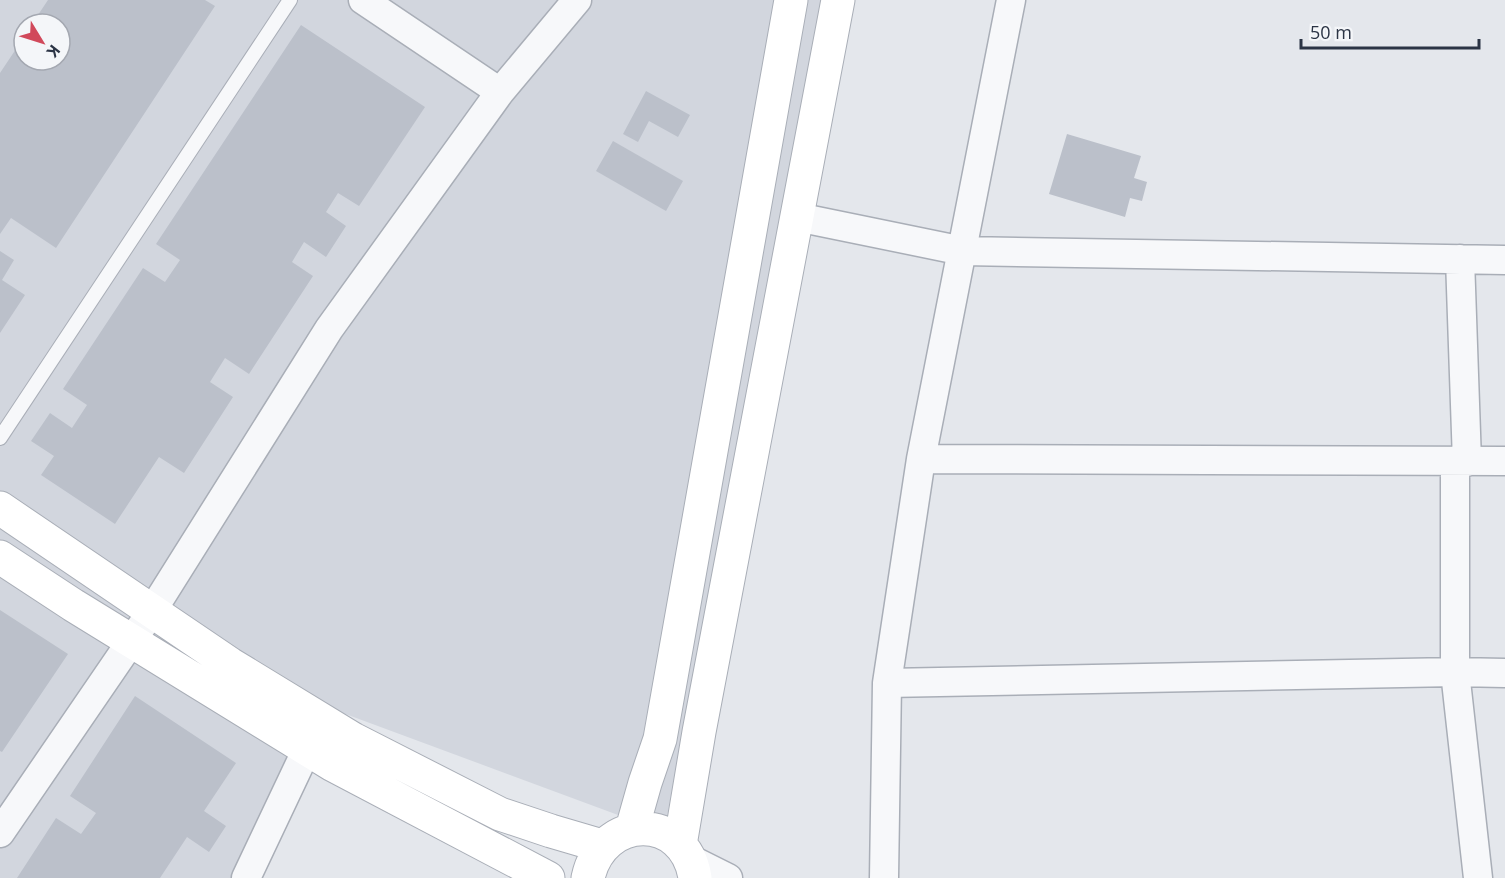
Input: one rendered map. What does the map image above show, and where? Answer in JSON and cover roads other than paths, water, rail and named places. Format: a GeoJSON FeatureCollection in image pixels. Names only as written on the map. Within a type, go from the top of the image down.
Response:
{"type":"FeatureCollection","features":[{"type":"Feature","properties":{"kind":"main road"},"geometry":{"type":"LineString","coordinates":[[632,829],[660,739],[791,0]]}},
{"type":"Feature","properties":{"kind":"main road"},"geometry":{"type":"LineString","coordinates":[[688,861],[699,732],[838,0]]}},
{"type":"Feature","properties":{"kind":"main road"},"geometry":{"type":"LineString","coordinates":[[0,508],[230,664],[353,739],[500,814],[602,846]]}},
{"type":"Feature","properties":{"kind":"main road"},"geometry":{"type":"LineString","coordinates":[[0,557],[307,749],[406,805],[548,878]]}},
{"type":"Feature","properties":{"kind":"main road"},"geometry":{"type":"LineString","coordinates":[[588,878],[592,860],[602,846],[616,835],[632,829],[650,829],[666,835],[688,861]]}},
{"type":"Feature","properties":{"kind":"street"},"geometry":{"type":"LineString","coordinates":[[363,0],[500,92]]}},
{"type":"Feature","properties":{"kind":"street"},"geometry":{"type":"LineString","coordinates":[[0,833],[153,611],[329,328],[500,92],[577,0]]}},
{"type":"Feature","properties":{"kind":"street"},"geometry":{"type":"LineString","coordinates":[[884,878],[887,683],[921,459],[1011,0]]}},
{"type":"Feature","properties":{"kind":"street"},"geometry":{"type":"LineString","coordinates":[[797,217],[963,251],[1505,260]]}},
{"type":"Feature","properties":{"kind":"street"},"geometry":{"type":"LineString","coordinates":[[1460,259],[1461,462],[1455,672],[1478,878]]}},
{"type":"Feature","properties":{"kind":"street"},"geometry":{"type":"LineString","coordinates":[[921,459],[1505,461]]}},
{"type":"Feature","properties":{"kind":"street"},"geometry":{"type":"LineString","coordinates":[[887,683],[1455,672],[1505,673]]}},
{"type":"Feature","properties":{"kind":"street"},"geometry":{"type":"LineString","coordinates":[[246,878],[307,749]]}},
{"type":"Feature","properties":{"kind":"street"},"geometry":{"type":"LineString","coordinates":[[688,861],[728,878]]}},
{"type":"Feature","properties":{"kind":"lane"},"geometry":{"type":"LineString","coordinates":[[0,438],[290,0]]}}]}
